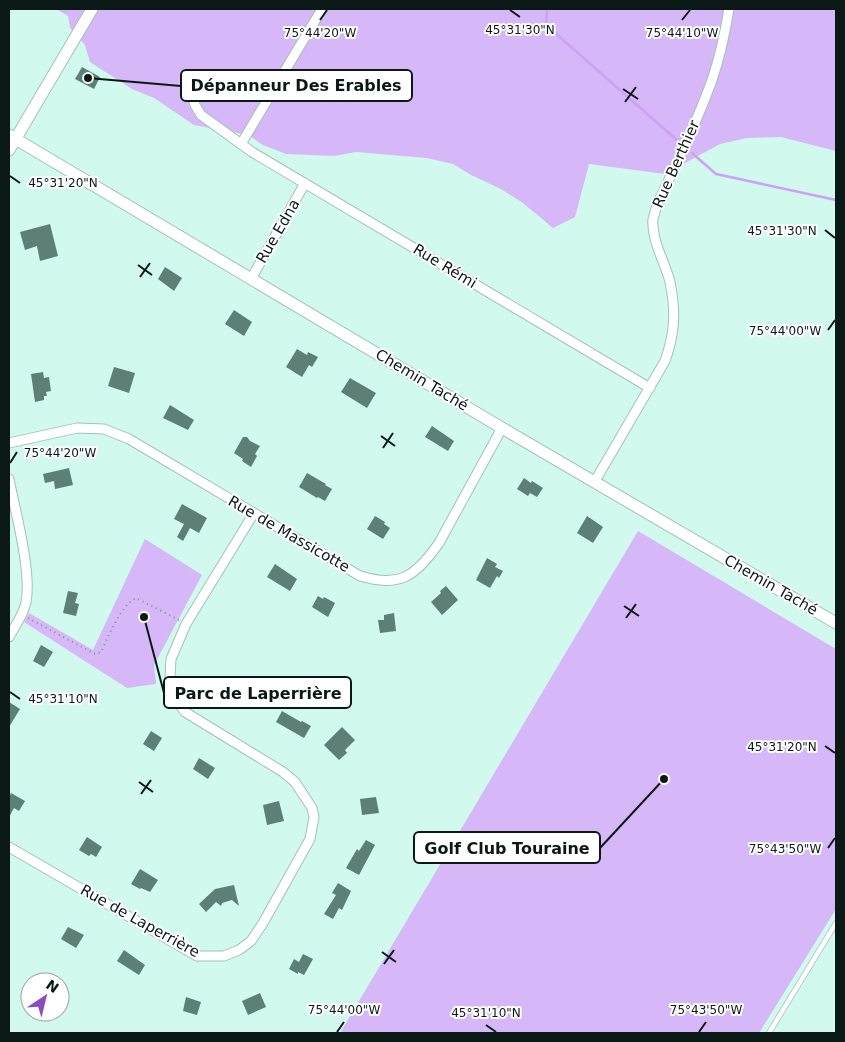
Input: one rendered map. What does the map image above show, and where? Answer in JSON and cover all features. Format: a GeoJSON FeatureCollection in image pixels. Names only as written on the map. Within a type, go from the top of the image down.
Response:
{"type":"FeatureCollection","features":[{"type":"Feature","properties":{"kind":"street"},"geometry":{"type":"LineString","coordinates":[[9,150],[12,137],[92,9]]}},
{"type":"Feature","properties":{"kind":"street"},"geometry":{"type":"LineString","coordinates":[[240,144],[322,9]]}},
{"type":"Feature","properties":{"kind":"street","name":"Rue Berthier"},"geometry":{"type":"LineString","coordinates":[[595,481],[665,362],[674,330],[674,314],[670,282],[654,231],[653,219],[657,205],[697,119],[712,80],[724,38],[729,9]]}},
{"type":"Feature","properties":{"kind":"street","name":"Rue Rémi"},"geometry":{"type":"LineString","coordinates":[[191,90],[195,105],[201,115],[240,144],[650,388]]}},
{"type":"Feature","properties":{"kind":"street","name":"Chemin Taché"},"geometry":{"type":"LineString","coordinates":[[12,137],[502,428],[836,623]]}},
{"type":"Feature","properties":{"kind":"street","name":"Rue Edna"},"geometry":{"type":"LineString","coordinates":[[251,279],[305,183]]}},
{"type":"Feature","properties":{"kind":"street","name":"Rue de Massicotte"},"geometry":{"type":"LineString","coordinates":[[9,443],[77,428],[104,430],[129,439],[360,576],[384,582],[402,578],[416,571],[428,558],[439,543],[502,428]]}},
{"type":"Feature","properties":{"kind":"street"},"geometry":{"type":"LineString","coordinates":[[9,478],[24,552],[26,573],[26,602],[22,615],[9,637]]}},
{"type":"Feature","properties":{"kind":"street","name":"Rue de Laperrière"},"geometry":{"type":"LineString","coordinates":[[9,847],[197,956],[224,956],[239,950],[251,941],[310,839],[314,817],[312,808],[295,782],[283,772],[185,712],[175,699],[170,676],[171,659],[186,624],[254,513]]}},
{"type":"Feature","properties":{"kind":"lane"},"geometry":{"type":"LineString","coordinates":[[769,1033],[836,924]]}},
{"type":"Feature","properties":{"kind":"path"},"geometry":{"type":"LineString","coordinates":[[22,615],[95,654],[100,652],[122,611],[130,601],[136,598],[186,624]]}},
{"type":"Feature","properties":{"kind":"shaded area"},"geometry":{"type":"Polygon","coordinates":[[[56,9],[836,9],[836,151],[781,137],[747,138],[720,144],[665,174],[589,164],[575,217],[553,228],[523,203],[501,189],[453,164],[427,158],[356,152],[334,156],[286,154],[263,145],[248,135],[194,125],[154,98],[132,89],[90,62],[85,45],[70,28],[68,16],[56,9]]]}},
{"type":"Feature","properties":{"kind":"shaded area"},"geometry":{"type":"Polygon","coordinates":[[[638,531],[836,649],[836,909],[759,1033],[340,1033],[638,531]]]}},
{"type":"Feature","properties":{"kind":"shaded area"},"geometry":{"type":"Polygon","coordinates":[[[145,539],[202,575],[154,665],[156,684],[127,688],[24,622],[29,613],[93,650],[145,539]]]}},
{"type":"Feature","properties":{"kind":"building"},"geometry":{"type":"Polygon","coordinates":[[[82,67],[100,77],[94,89],[75,79],[82,67]]]}},
{"type":"Feature","properties":{"kind":"building"},"geometry":{"type":"Polygon","coordinates":[[[50,224],[58,256],[40,261],[37,246],[25,250],[20,232],[50,224]]]}},
{"type":"Feature","properties":{"kind":"building"},"geometry":{"type":"Polygon","coordinates":[[[165,267],[182,278],[174,291],[158,279],[165,267]]]}},
{"type":"Feature","properties":{"kind":"building"},"geometry":{"type":"Polygon","coordinates":[[[234,310],[252,322],[244,336],[225,324],[234,310]]]}},
{"type":"Feature","properties":{"kind":"building"},"geometry":{"type":"Polygon","coordinates":[[[297,349],[307,355],[308,352],[318,357],[312,367],[309,365],[302,377],[286,367],[297,349]]]}},
{"type":"Feature","properties":{"kind":"building"},"geometry":{"type":"Polygon","coordinates":[[[114,367],[135,373],[129,393],[108,386],[114,367]]]}},
{"type":"Feature","properties":{"kind":"building"},"geometry":{"type":"Polygon","coordinates":[[[43,372],[44,378],[49,377],[51,391],[46,392],[47,396],[44,396],[44,400],[35,402],[31,374],[43,372]]]}},
{"type":"Feature","properties":{"kind":"building"},"geometry":{"type":"Polygon","coordinates":[[[350,378],[376,393],[367,408],[341,392],[350,378]]]}},
{"type":"Feature","properties":{"kind":"building"},"geometry":{"type":"Polygon","coordinates":[[[170,405],[194,420],[188,430],[163,418],[170,405]]]}},
{"type":"Feature","properties":{"kind":"building"},"geometry":{"type":"Polygon","coordinates":[[[432,426],[454,441],[448,451],[425,437],[432,426]]]}},
{"type":"Feature","properties":{"kind":"building"},"geometry":{"type":"Polygon","coordinates":[[[243,437],[247,437],[250,441],[260,446],[251,467],[234,453],[243,437]]]}},
{"type":"Feature","properties":{"kind":"building"},"geometry":{"type":"Polygon","coordinates":[[[69,468],[73,485],[55,489],[54,481],[45,483],[43,474],[69,468]]]}},
{"type":"Feature","properties":{"kind":"building"},"geometry":{"type":"Polygon","coordinates":[[[307,473],[332,489],[325,501],[299,487],[307,473]]]}},
{"type":"Feature","properties":{"kind":"building"},"geometry":{"type":"Polygon","coordinates":[[[524,478],[543,488],[537,497],[530,493],[528,496],[517,489],[524,478]]]}},
{"type":"Feature","properties":{"kind":"building"},"geometry":{"type":"Polygon","coordinates":[[[182,504],[207,518],[199,533],[190,528],[183,541],[177,537],[184,524],[174,519],[182,504]]]}},
{"type":"Feature","properties":{"kind":"building"},"geometry":{"type":"Polygon","coordinates":[[[375,516],[385,522],[384,524],[390,528],[383,539],[367,529],[375,516]]]}},
{"type":"Feature","properties":{"kind":"building"},"geometry":{"type":"Polygon","coordinates":[[[587,516],[603,527],[593,543],[577,533],[587,516]]]}},
{"type":"Feature","properties":{"kind":"building"},"geometry":{"type":"Polygon","coordinates":[[[487,558],[497,564],[495,567],[503,571],[499,578],[497,576],[490,588],[476,580],[487,558]]]}},
{"type":"Feature","properties":{"kind":"building"},"geometry":{"type":"Polygon","coordinates":[[[275,564],[297,579],[290,591],[267,577],[275,564]]]}},
{"type":"Feature","properties":{"kind":"building"},"geometry":{"type":"Polygon","coordinates":[[[446,586],[458,600],[442,615],[431,602],[446,586]]]}},
{"type":"Feature","properties":{"kind":"building"},"geometry":{"type":"Polygon","coordinates":[[[68,591],[78,593],[75,603],[79,604],[76,616],[63,613],[68,591]]]}},
{"type":"Feature","properties":{"kind":"building"},"geometry":{"type":"Polygon","coordinates":[[[318,596],[335,603],[328,617],[312,607],[318,596]]]}},
{"type":"Feature","properties":{"kind":"building"},"geometry":{"type":"Polygon","coordinates":[[[394,613],[396,631],[380,633],[378,620],[384,620],[384,615],[394,613]]]}},
{"type":"Feature","properties":{"kind":"building"},"geometry":{"type":"Polygon","coordinates":[[[41,645],[53,652],[44,667],[33,661],[41,645]]]}},
{"type":"Feature","properties":{"kind":"building"},"geometry":{"type":"Polygon","coordinates":[[[227,676],[239,683],[232,696],[221,687],[227,676]]]}},
{"type":"Feature","properties":{"kind":"building"},"geometry":{"type":"Polygon","coordinates":[[[9,702],[20,709],[9,727],[9,702]]]}},
{"type":"Feature","properties":{"kind":"building"},"geometry":{"type":"Polygon","coordinates":[[[282,711],[311,726],[304,738],[276,722],[282,711]]]}},
{"type":"Feature","properties":{"kind":"building"},"geometry":{"type":"Polygon","coordinates":[[[342,727],[355,740],[345,750],[347,753],[339,760],[324,745],[342,727]]]}},
{"type":"Feature","properties":{"kind":"building"},"geometry":{"type":"Polygon","coordinates":[[[151,731],[162,738],[154,751],[143,744],[151,731]]]}},
{"type":"Feature","properties":{"kind":"building"},"geometry":{"type":"Polygon","coordinates":[[[199,758],[215,768],[208,779],[193,769],[199,758]]]}},
{"type":"Feature","properties":{"kind":"building"},"geometry":{"type":"Polygon","coordinates":[[[11,793],[25,801],[19,811],[14,808],[9,817],[9,798],[11,793]]]}},
{"type":"Feature","properties":{"kind":"building"},"geometry":{"type":"Polygon","coordinates":[[[376,797],[379,813],[362,815],[360,799],[376,797]]]}},
{"type":"Feature","properties":{"kind":"building"},"geometry":{"type":"Polygon","coordinates":[[[279,801],[284,821],[267,825],[263,805],[279,801]]]}},
{"type":"Feature","properties":{"kind":"building"},"geometry":{"type":"Polygon","coordinates":[[[87,837],[102,847],[96,857],[91,854],[89,856],[79,850],[87,837]]]}},
{"type":"Feature","properties":{"kind":"building"},"geometry":{"type":"Polygon","coordinates":[[[366,840],[375,845],[359,875],[346,868],[357,849],[359,851],[366,840]]]}},
{"type":"Feature","properties":{"kind":"building"},"geometry":{"type":"Polygon","coordinates":[[[140,869],[158,880],[150,892],[131,884],[140,869]]]}},
{"type":"Feature","properties":{"kind":"building"},"geometry":{"type":"Polygon","coordinates":[[[338,883],[351,891],[342,910],[339,908],[333,919],[324,914],[336,895],[332,893],[338,883]]]}},
{"type":"Feature","properties":{"kind":"building"},"geometry":{"type":"Polygon","coordinates":[[[234,885],[239,906],[232,900],[222,903],[221,906],[216,902],[206,912],[199,904],[215,889],[234,885]]]}},
{"type":"Feature","properties":{"kind":"building"},"geometry":{"type":"Polygon","coordinates":[[[68,927],[84,935],[76,948],[61,939],[68,927]]]}},
{"type":"Feature","properties":{"kind":"building"},"geometry":{"type":"Polygon","coordinates":[[[124,950],[145,965],[139,975],[117,961],[124,950]]]}},
{"type":"Feature","properties":{"kind":"building"},"geometry":{"type":"Polygon","coordinates":[[[303,954],[313,959],[304,975],[289,969],[294,959],[299,962],[303,954]]]}},
{"type":"Feature","properties":{"kind":"building"},"geometry":{"type":"Polygon","coordinates":[[[260,993],[266,1007],[248,1015],[242,1001],[260,993]]]}},
{"type":"Feature","properties":{"kind":"building"},"geometry":{"type":"Polygon","coordinates":[[[186,997],[201,1002],[197,1015],[183,1011],[186,997]]]}},
{"type":"Feature","properties":{"kind":"waterway"},"geometry":{"type":"LineString","coordinates":[[547,9],[546,25],[678,141]]}},
{"type":"Feature","properties":{"kind":"waterway"},"geometry":{"type":"LineString","coordinates":[[692,153],[716,174],[836,200]]}},
{"type":"Feature","properties":{"kind":"place","name":"Dépanneur Des Erables"},"geometry":{"type":"Point","coordinates":[88,78]}},
{"type":"Feature","properties":{"kind":"place","name":"Parc de Laperrière"},"geometry":{"type":"Point","coordinates":[144,617]}},
{"type":"Feature","properties":{"kind":"place","name":"Golf Club Touraine"},"geometry":{"type":"Point","coordinates":[664,779]}}]}
